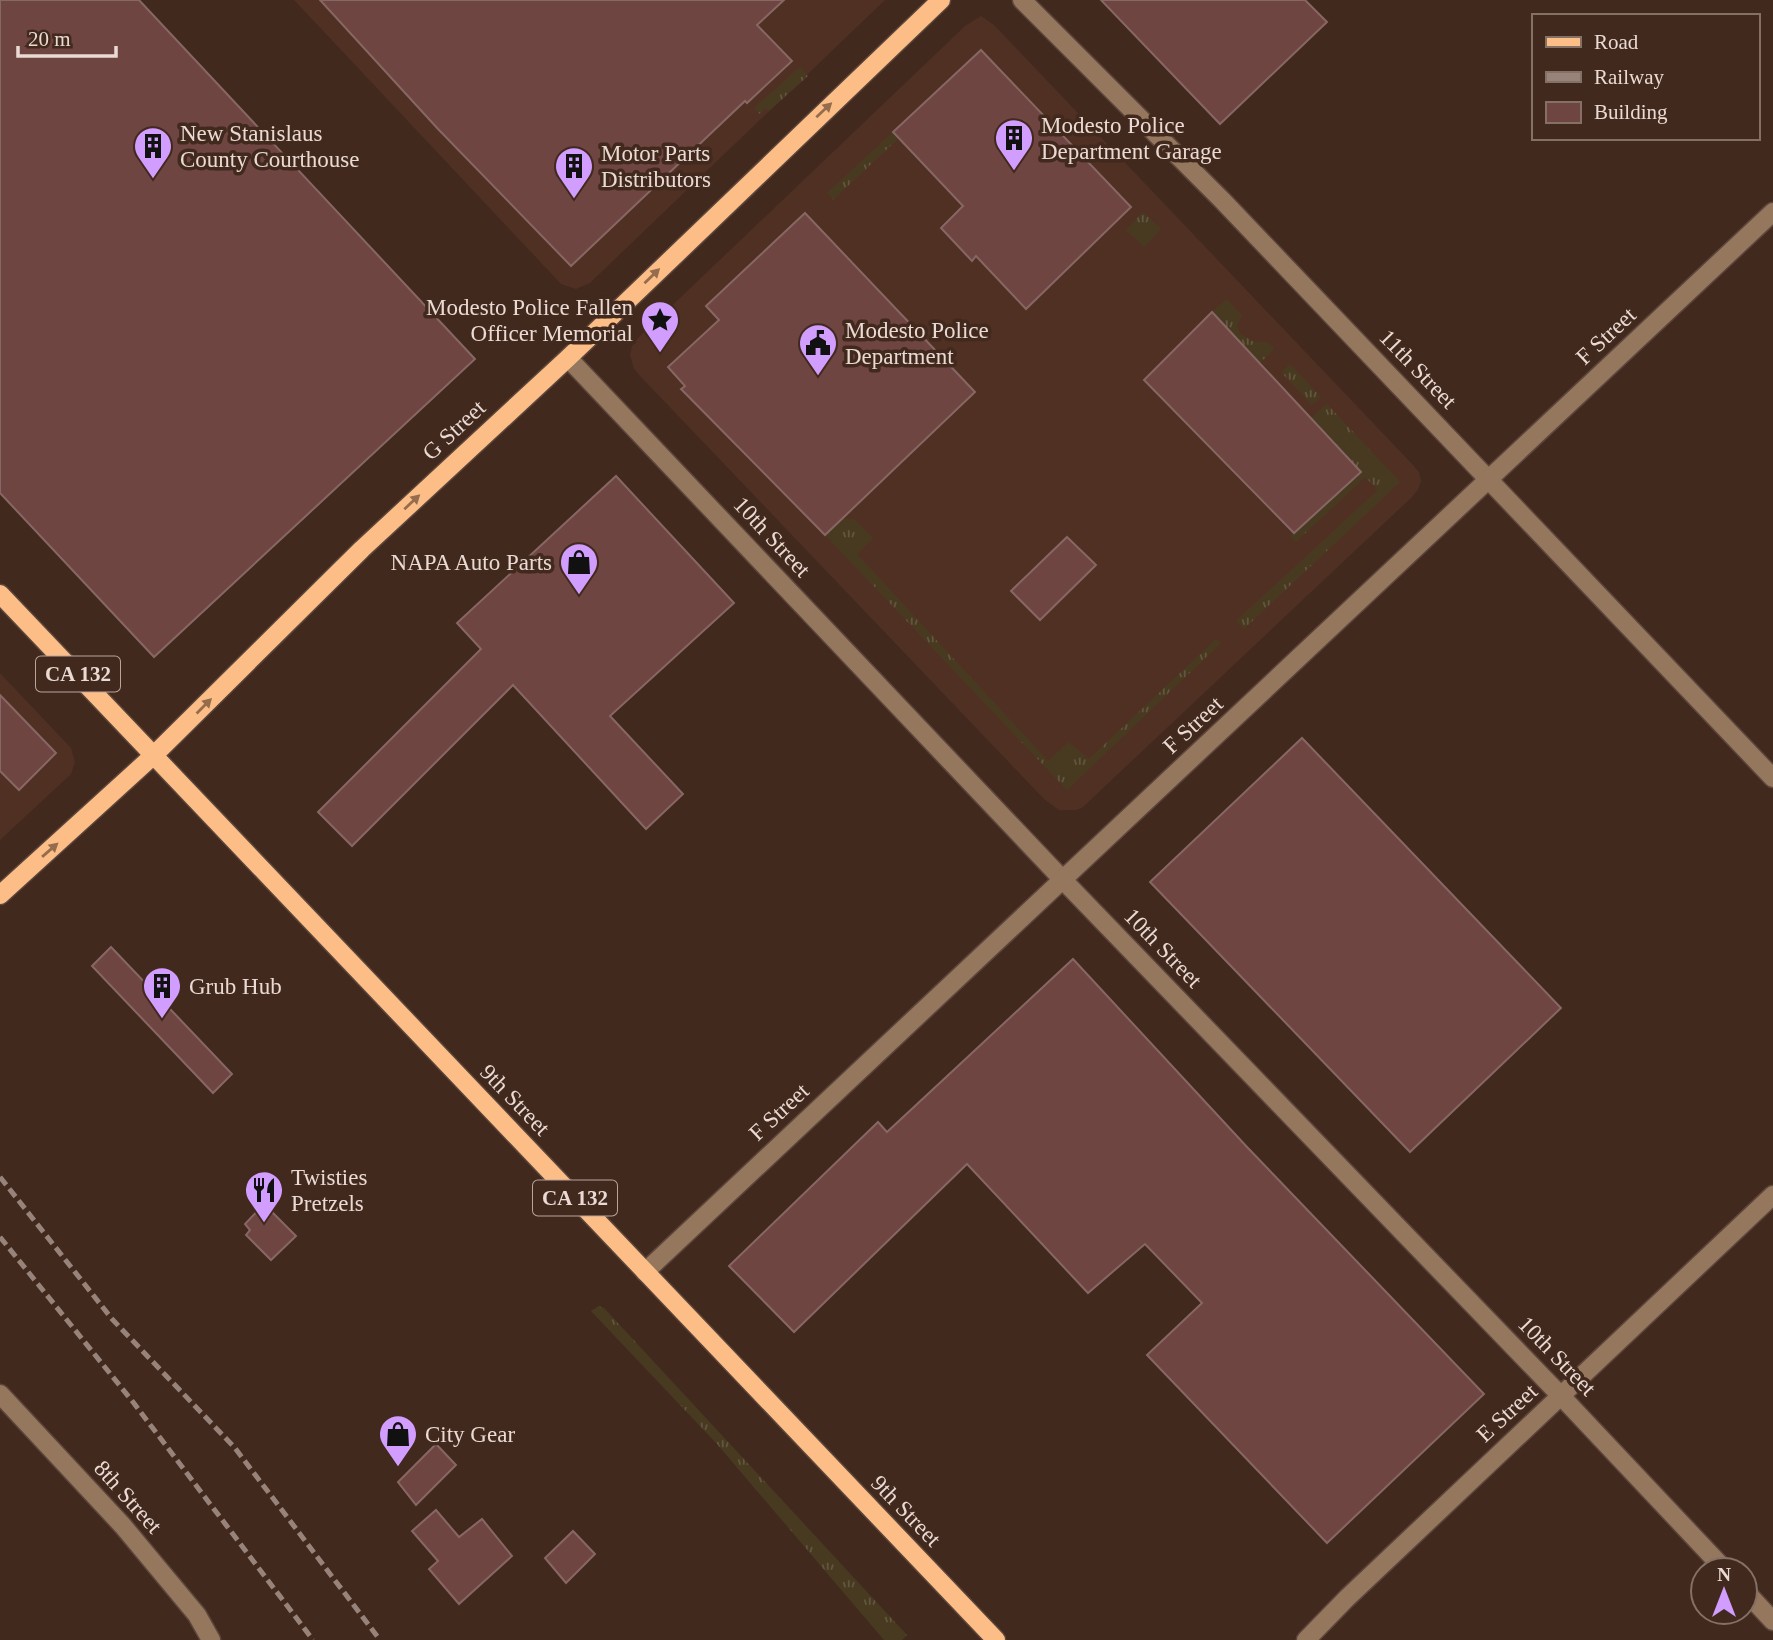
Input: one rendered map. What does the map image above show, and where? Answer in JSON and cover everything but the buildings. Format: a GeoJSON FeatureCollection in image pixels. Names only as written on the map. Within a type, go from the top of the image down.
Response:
{"type":"FeatureCollection","features":[{"type":"Feature","properties":{"kind":"main road","name":"G Street"},"geometry":{"type":"LineString","coordinates":[[0,895],[155,754],[362,549],[568,358],[941,0]]}},
{"type":"Feature","properties":{"kind":"main road","name":"9th Street"},"geometry":{"type":"LineString","coordinates":[[0,594],[996,1640]]}},
{"type":"Feature","properties":{"kind":"street","name":"11th Street"},"geometry":{"type":"LineString","coordinates":[[1022,0],[1222,200],[1773,778]]}},
{"type":"Feature","properties":{"kind":"street","name":"F Street"},"geometry":{"type":"LineString","coordinates":[[645,1272],[1773,212]]}},
{"type":"Feature","properties":{"kind":"street","name":"10th Street"},"geometry":{"type":"LineString","coordinates":[[568,358],[1063,881],[1561,1396],[1712,1556]]}},
{"type":"Feature","properties":{"kind":"street","name":"E Street"},"geometry":{"type":"LineString","coordinates":[[1306,1640],[1773,1195]]}},
{"type":"Feature","properties":{"kind":"street","name":"8th Street"},"geometry":{"type":"LineString","coordinates":[[0,1394],[123,1526],[197,1615],[211,1640]]}},
{"type":"Feature","properties":{"kind":"street"},"geometry":{"type":"LineString","coordinates":[[1759,1606],[1773,1621]]}},
{"type":"Feature","properties":{"kind":"shaded area"},"geometry":{"type":"Polygon","coordinates":[[[294,0],[885,0],[590,283],[576,289],[561,284],[294,0]]]}},
{"type":"Feature","properties":{"kind":"shaded area"},"geometry":{"type":"Polygon","coordinates":[[[981,16],[994,25],[1413,465],[1419,472],[1421,481],[1411,498],[1077,810],[1059,810],[1044,799],[641,377],[634,369],[630,355],[632,346],[639,337],[965,26],[981,16]]]}},
{"type":"Feature","properties":{"kind":"shaded area"},"geometry":{"type":"Polygon","coordinates":[[[0,673],[71,748],[75,762],[71,774],[0,840],[0,673]]]}},
{"type":"Feature","properties":{"kind":"green space"},"geometry":{"type":"Polygon","coordinates":[[[800,67],[808,76],[769,111],[765,108],[759,114],[754,108],[800,67]]]}},
{"type":"Feature","properties":{"kind":"green space"},"geometry":{"type":"Polygon","coordinates":[[[893,132],[899,138],[833,200],[827,193],[893,132]]]}},
{"type":"Feature","properties":{"kind":"green space"},"geometry":{"type":"Polygon","coordinates":[[[1143,212],[1161,229],[1144,247],[1126,230],[1143,212]]]}},
{"type":"Feature","properties":{"kind":"green space"},"geometry":{"type":"Polygon","coordinates":[[[1227,299],[1242,316],[1237,325],[1240,334],[1254,342],[1268,342],[1274,349],[1260,363],[1212,312],[1227,299]]]}},
{"type":"Feature","properties":{"kind":"green space"},"geometry":{"type":"Polygon","coordinates":[[[1290,364],[1321,397],[1312,405],[1281,372],[1290,364]]]}},
{"type":"Feature","properties":{"kind":"green space"},"geometry":{"type":"Polygon","coordinates":[[[1327,404],[1400,482],[1244,629],[1236,621],[1378,490],[1365,477],[1296,542],[1290,536],[1361,472],[1311,418],[1327,404]]]}},
{"type":"Feature","properties":{"kind":"green space"},"geometry":{"type":"Polygon","coordinates":[[[842,519],[854,519],[873,538],[857,554],[1048,761],[1069,742],[1089,759],[1216,639],[1221,643],[1067,790],[825,535],[842,519]]]}},
{"type":"Feature","properties":{"kind":"green space"},"geometry":{"type":"Polygon","coordinates":[[[599,1306],[604,1308],[907,1635],[902,1640],[884,1640],[717,1444],[591,1311],[599,1306]]]}},
{"type":"Feature","properties":{"kind":"railway"},"geometry":{"type":"LineString","coordinates":[[0,1177],[112,1319],[235,1448],[380,1640]]}},
{"type":"Feature","properties":{"kind":"railway"},"geometry":{"type":"LineString","coordinates":[[0,1237],[133,1402],[313,1640]]}},
{"type":"Feature","properties":{"kind":"place","name":"Modesto Police Department Garage"},"geometry":{"type":"Point","coordinates":[1014,172]}},
{"type":"Feature","properties":{"kind":"place","name":"New Stanislaus County Courthouse"},"geometry":{"type":"Point","coordinates":[153,180]}},
{"type":"Feature","properties":{"kind":"place","name":"Motor Parts Distributors"},"geometry":{"type":"Point","coordinates":[574,200]}},
{"type":"Feature","properties":{"kind":"place","name":"Modesto Police Fallen Officer Memorial"},"geometry":{"type":"Point","coordinates":[660,354]}},
{"type":"Feature","properties":{"kind":"place","name":"Modesto Police Department"},"geometry":{"type":"Point","coordinates":[818,377]}},
{"type":"Feature","properties":{"kind":"place","name":"NAPA Auto Parts"},"geometry":{"type":"Point","coordinates":[579,596]}},
{"type":"Feature","properties":{"kind":"place","name":"Grub Hub"},"geometry":{"type":"Point","coordinates":[162,1020]}},
{"type":"Feature","properties":{"kind":"place","name":"Twisties Pretzels"},"geometry":{"type":"Point","coordinates":[264,1224]}},
{"type":"Feature","properties":{"kind":"place","name":"City Gear"},"geometry":{"type":"Point","coordinates":[398,1468]}}]}
